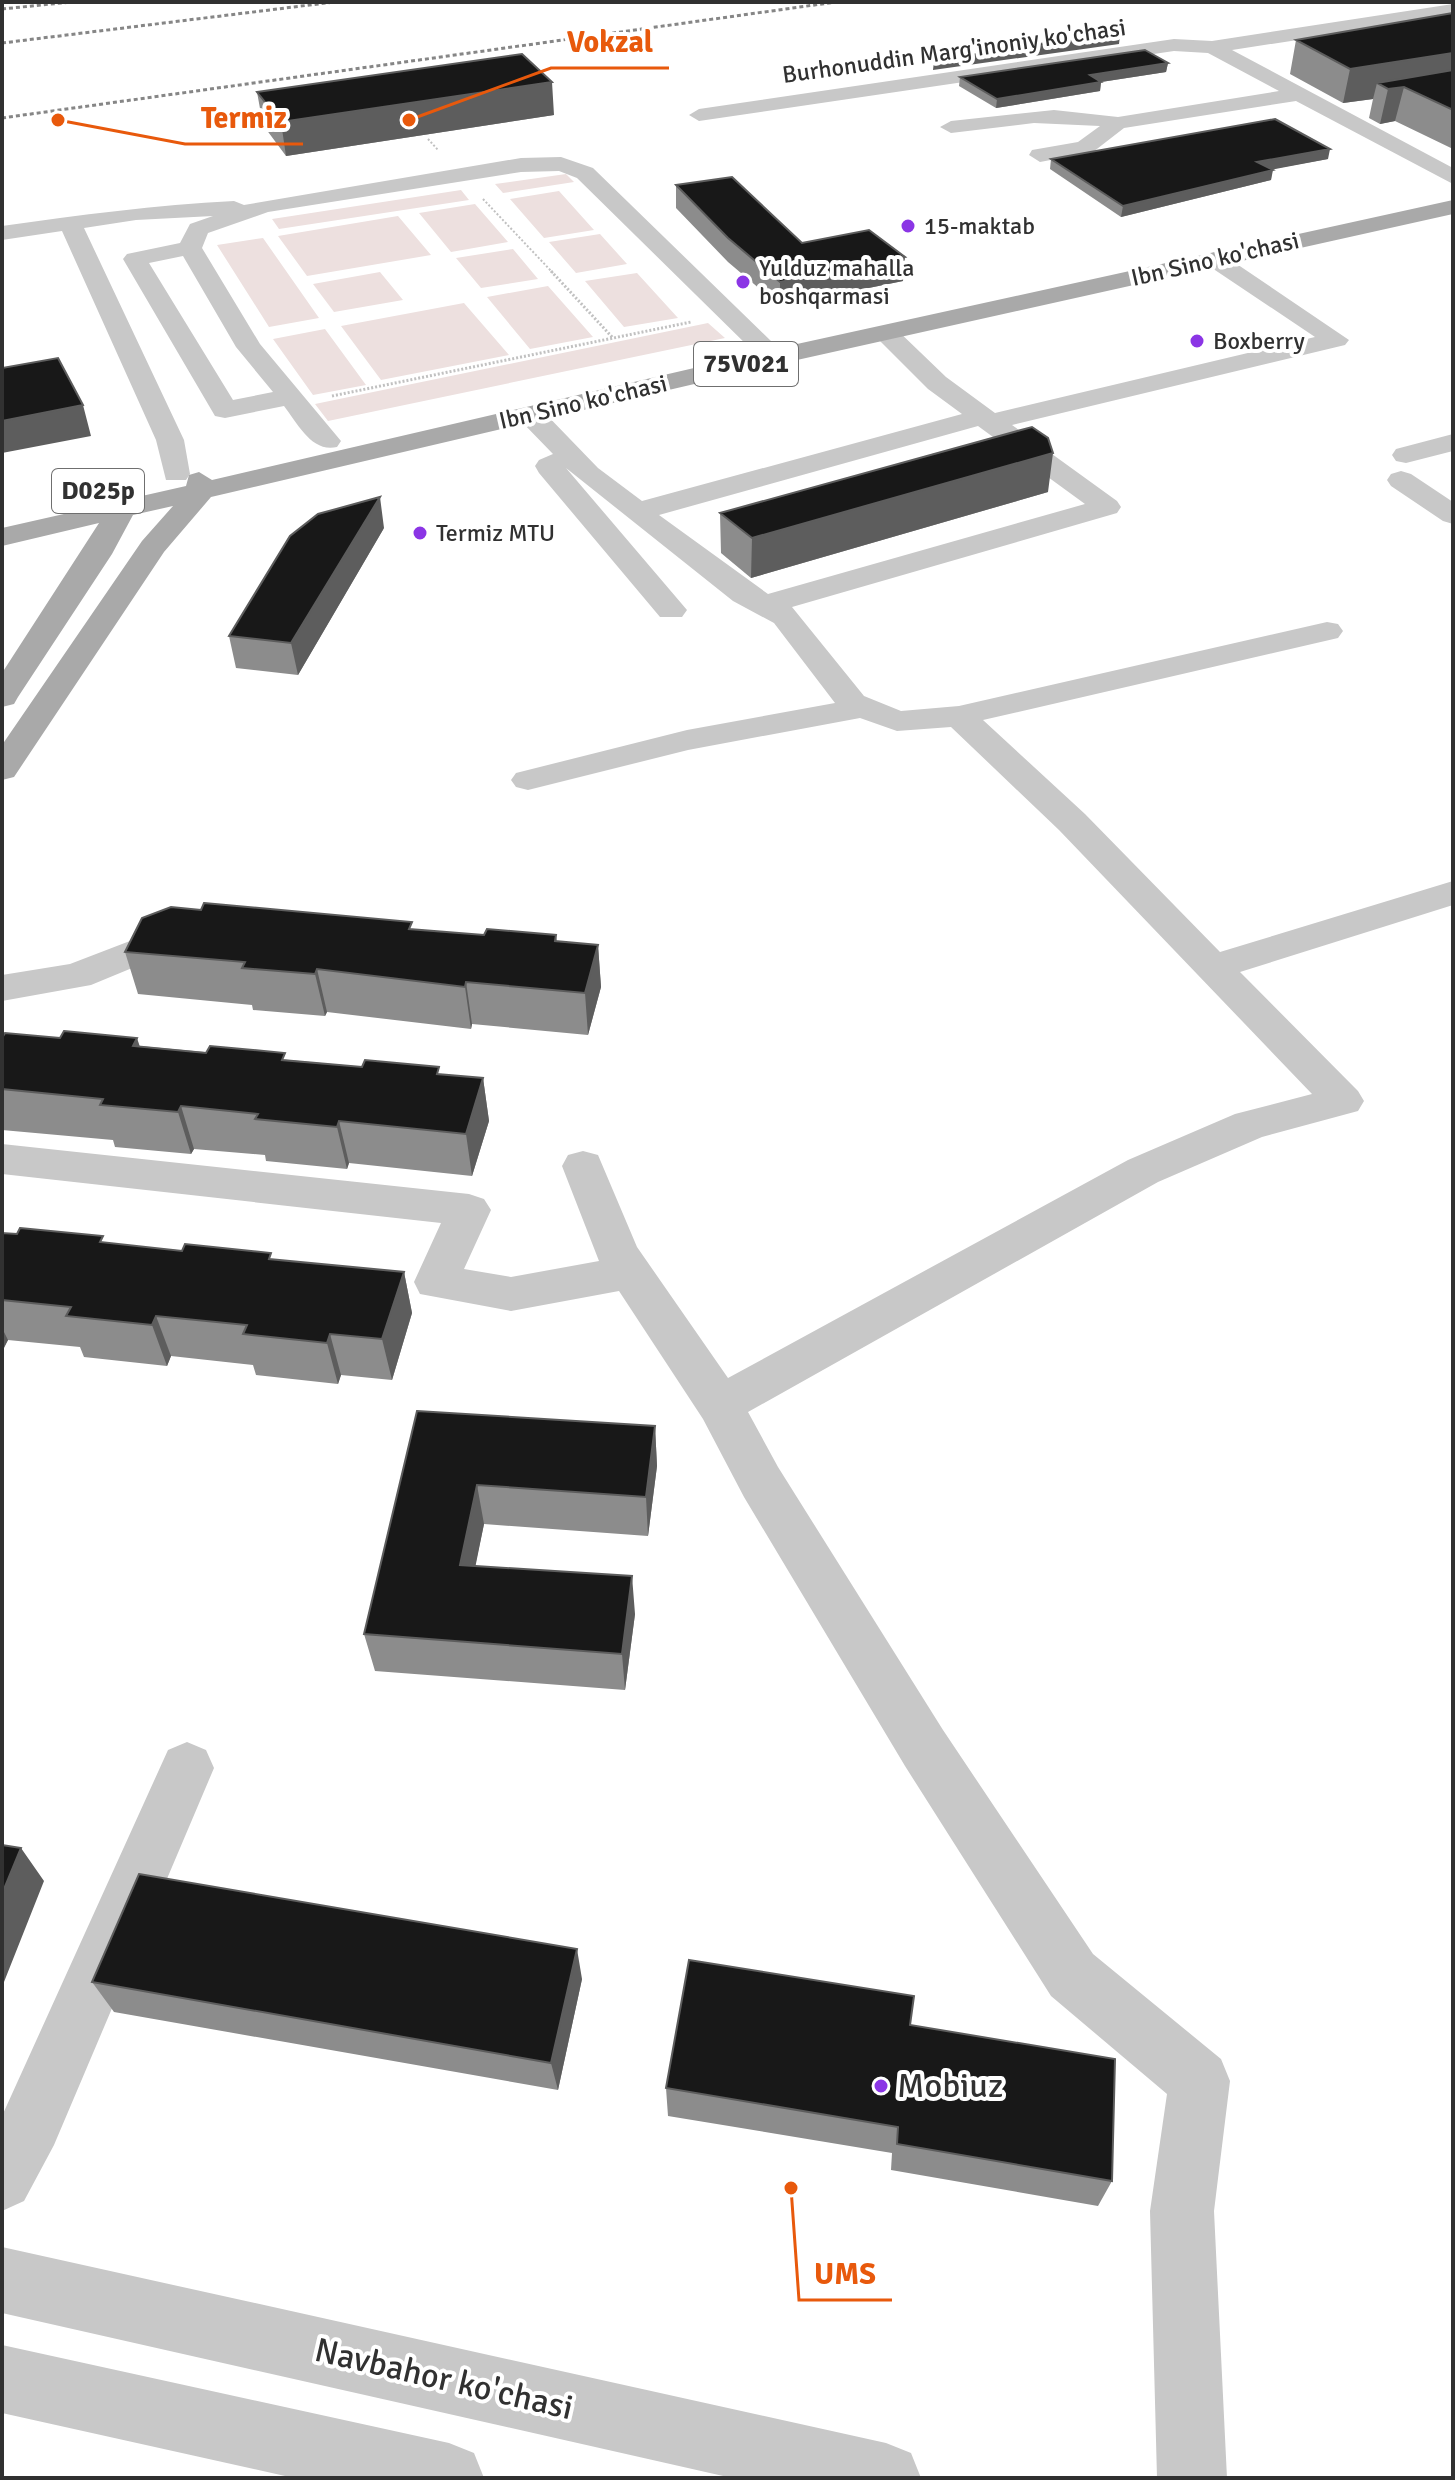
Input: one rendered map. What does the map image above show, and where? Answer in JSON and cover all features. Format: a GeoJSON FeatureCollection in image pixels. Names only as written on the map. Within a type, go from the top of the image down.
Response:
{"type":"FeatureCollection","features":[{"type":"Feature","properties":{"kind":"main road","name":"Ibn Sino ko'chasi"},"geometry":{"type":"LineString","coordinates":[[191,478],[327,441],[1453,195]]}},
{"type":"Feature","properties":{"kind":"main road","name":"Ibn Sino ko'chasi"},"geometry":{"type":"LineString","coordinates":[[191,478],[530,414],[1453,207]]}},
{"type":"Feature","properties":{"kind":"main road","name":"D025p"},"geometry":{"type":"LineString","coordinates":[[2,515],[118,496],[191,478]]}},
{"type":"Feature","properties":{"kind":"main road"},"geometry":{"type":"LineString","coordinates":[[2,770],[153,547],[191,478]]}},
{"type":"Feature","properties":{"kind":"main road"},"geometry":{"type":"LineString","coordinates":[[41,527],[118,496]]}},
{"type":"Feature","properties":{"kind":"main road"},"geometry":{"type":"LineString","coordinates":[[2,697],[103,543],[118,496]]}},
{"type":"Feature","properties":{"kind":"main road","name":"D025p"},"geometry":{"type":"LineString","coordinates":[[2,537],[41,527]]}},
{"type":"Feature","properties":{"kind":"main road"},"geometry":{"type":"LineString","coordinates":[[41,527],[103,543]]}},
{"type":"Feature","properties":{"kind":"street","name":"Burhonuddin Marg'inoniy ko'chasi"},"geometry":{"type":"LineString","coordinates":[[699,115],[1174,45],[1212,47],[1453,10]]}},
{"type":"Feature","properties":{"kind":"street"},"geometry":{"type":"LineString","coordinates":[[1212,47],[1453,177]]}},
{"type":"Feature","properties":{"kind":"street"},"geometry":{"type":"LineString","coordinates":[[951,127],[1037,115],[1074,114],[1118,123],[1300,94]]}},
{"type":"Feature","properties":{"kind":"street"},"geometry":{"type":"LineString","coordinates":[[1336,114],[1365,109]]}},
{"type":"Feature","properties":{"kind":"street"},"geometry":{"type":"LineString","coordinates":[[1040,155],[1085,147],[1118,123]]}},
{"type":"Feature","properties":{"kind":"street"},"geometry":{"type":"LineString","coordinates":[[1379,138],[1409,132]]}},
{"type":"Feature","properties":{"kind":"street"},"geometry":{"type":"LineString","coordinates":[[2,233],[136,213],[264,206],[521,165],[561,164],[585,173],[763,347]]}},
{"type":"Feature","properties":{"kind":"street"},"geometry":{"type":"LineString","coordinates":[[190,248],[198,229],[264,206]]}},
{"type":"Feature","properties":{"kind":"street"},"geometry":{"type":"LineString","coordinates":[[70,222],[170,440],[191,478]]}},
{"type":"Feature","properties":{"kind":"street"},"geometry":{"type":"LineString","coordinates":[[190,248],[249,347],[327,441]]}},
{"type":"Feature","properties":{"kind":"street"},"geometry":{"type":"LineString","coordinates":[[190,248],[135,259],[225,410],[290,397]]}},
{"type":"Feature","properties":{"kind":"street"},"geometry":{"type":"LineString","coordinates":[[640,511],[987,419],[1336,340],[1214,259]]}},
{"type":"Feature","properties":{"kind":"street"},"geometry":{"type":"LineString","coordinates":[[765,605],[1107,507],[911,361],[885,332]]}},
{"type":"Feature","properties":{"kind":"street"},"geometry":{"type":"LineString","coordinates":[[530,414],[568,455],[640,511],[704,546],[744,594],[785,616],[852,703],[897,721],[959,716],[1327,631]]}},
{"type":"Feature","properties":{"kind":"street"},"geometry":{"type":"LineString","coordinates":[[1453,442],[1403,468],[1453,515]]}},
{"type":"Feature","properties":{"kind":"street"},"geometry":{"type":"LineString","coordinates":[[1001,460],[1031,451]]}},
{"type":"Feature","properties":{"kind":"street"},"geometry":{"type":"LineString","coordinates":[[568,455],[549,466],[553,473],[671,610]]}},
{"type":"Feature","properties":{"kind":"street"},"geometry":{"type":"LineString","coordinates":[[528,780],[687,740],[860,708]]}},
{"type":"Feature","properties":{"kind":"street"},"geometry":{"type":"LineString","coordinates":[[720,1405],[1143,1171],[1250,1125],[1343,1101],[1072,822],[959,716]]}},
{"type":"Feature","properties":{"kind":"street"},"geometry":{"type":"LineString","coordinates":[[1211,968],[1453,893]]}},
{"type":"Feature","properties":{"kind":"street"},"geometry":{"type":"LineString","coordinates":[[2,988],[77,976],[153,943],[211,923]]}},
{"type":"Feature","properties":{"kind":"street"},"geometry":{"type":"LineString","coordinates":[[2,1159],[469,1210],[436,1282]]}},
{"type":"Feature","properties":{"kind":"street"},"geometry":{"type":"LineString","coordinates":[[583,1166],[617,1253],[720,1405],[761,1482],[924,1748],[1072,1975],[1199,2081],[1182,2211],[1192,2478]]}},
{"type":"Feature","properties":{"kind":"street"},"geometry":{"type":"LineString","coordinates":[[390,1277],[511,1294],[630,1272]]}},
{"type":"Feature","properties":{"kind":"street"},"geometry":{"type":"LineString","coordinates":[[2,2179],[32,2123],[187,1768]]}},
{"type":"Feature","properties":{"kind":"street","name":"Navbahor ko'chasi"},"geometry":{"type":"LineString","coordinates":[[2,2280],[886,2478]]}},
{"type":"Feature","properties":{"kind":"street"},"geometry":{"type":"LineString","coordinates":[[2,2379],[449,2478]]}},
{"type":"Feature","properties":{"kind":"path"},"geometry":{"type":"LineString","coordinates":[[428,139],[613,338]]}},
{"type":"Feature","properties":{"kind":"path"},"geometry":{"type":"LineString","coordinates":[[320,399],[698,320]]}},
{"type":"Feature","properties":{"kind":"shaded area"},"geometry":{"type":"Polygon","coordinates":[[[566,174],[574,182],[503,193],[495,184],[566,174]]]}},
{"type":"Feature","properties":{"kind":"shaded area"},"geometry":{"type":"Polygon","coordinates":[[[461,190],[469,200],[279,229],[272,219],[461,190]]]}},
{"type":"Feature","properties":{"kind":"shaded area"},"geometry":{"type":"Polygon","coordinates":[[[559,191],[594,230],[544,238],[510,199],[559,191]]]}},
{"type":"Feature","properties":{"kind":"shaded area"},"geometry":{"type":"Polygon","coordinates":[[[475,204],[508,242],[451,252],[419,213],[475,204]]]}},
{"type":"Feature","properties":{"kind":"shaded area"},"geometry":{"type":"Polygon","coordinates":[[[398,216],[431,255],[307,276],[278,236],[398,216]]]}},
{"type":"Feature","properties":{"kind":"shaded area"},"geometry":{"type":"Polygon","coordinates":[[[600,234],[627,264],[576,273],[549,242],[600,234]]]}},
{"type":"Feature","properties":{"kind":"shaded area"},"geometry":{"type":"Polygon","coordinates":[[[263,238],[319,318],[269,327],[217,245],[263,238]]]}},
{"type":"Feature","properties":{"kind":"shaded area"},"geometry":{"type":"Polygon","coordinates":[[[513,249],[538,279],[481,288],[456,258],[513,249]]]}},
{"type":"Feature","properties":{"kind":"shaded area"},"geometry":{"type":"Polygon","coordinates":[[[380,272],[403,300],[334,312],[313,284],[380,272]]]}},
{"type":"Feature","properties":{"kind":"shaded area"},"geometry":{"type":"Polygon","coordinates":[[[637,273],[678,318],[624,327],[585,281],[637,273]]]}},
{"type":"Feature","properties":{"kind":"shaded area"},"geometry":{"type":"Polygon","coordinates":[[[548,286],[593,337],[530,349],[487,297],[548,286]]]}},
{"type":"Feature","properties":{"kind":"shaded area"},"geometry":{"type":"Polygon","coordinates":[[[464,303],[509,355],[381,380],[341,326],[464,303]]]}},
{"type":"Feature","properties":{"kind":"shaded area"},"geometry":{"type":"Polygon","coordinates":[[[708,323],[725,338],[328,421],[315,404],[708,323]]]}},
{"type":"Feature","properties":{"kind":"shaded area"},"geometry":{"type":"Polygon","coordinates":[[[325,329],[366,385],[313,395],[273,339],[325,329]]]}},
{"type":"Feature","properties":{"kind":"building"},"geometry":{"type":"Polygon","coordinates":[[[1453,13],[1453,53],[1350,69],[1296,40],[1453,13]]]}},
{"type":"Feature","properties":{"kind":"building"},"geometry":{"type":"Polygon","coordinates":[[[1115,32],[1120,35],[934,61],[1115,32]]]}},
{"type":"Feature","properties":{"kind":"building"},"geometry":{"type":"Polygon","coordinates":[[[1145,50],[1168,63],[1090,75],[1101,82],[997,99],[960,77],[1145,50]]]}},
{"type":"Feature","properties":{"kind":"building"},"geometry":{"type":"Polygon","coordinates":[[[522,54],[552,82],[281,122],[257,92],[522,54]]]}},
{"type":"Feature","properties":{"kind":"building"},"geometry":{"type":"Polygon","coordinates":[[[1453,70],[1453,110],[1404,87],[1388,89],[1377,83],[1453,70]]]}},
{"type":"Feature","properties":{"kind":"building"},"geometry":{"type":"Polygon","coordinates":[[[1275,119],[1330,149],[1257,162],[1273,170],[1123,206],[1051,159],[1275,119]]]}},
{"type":"Feature","properties":{"kind":"building"},"geometry":{"type":"Polygon","coordinates":[[[732,177],[802,243],[869,230],[905,257],[780,282],[728,238],[676,185],[732,177]]]}},
{"type":"Feature","properties":{"kind":"building"},"geometry":{"type":"Polygon","coordinates":[[[58,358],[83,405],[2,421],[2,368],[58,358]]]}},
{"type":"Feature","properties":{"kind":"building"},"geometry":{"type":"Polygon","coordinates":[[[1032,427],[1048,438],[1053,453],[752,538],[720,513],[1032,427]]]}},
{"type":"Feature","properties":{"kind":"building"},"geometry":{"type":"Polygon","coordinates":[[[380,497],[291,643],[229,636],[290,536],[318,514],[380,497]]]}},
{"type":"Feature","properties":{"kind":"building"},"geometry":{"type":"Polygon","coordinates":[[[204,903],[412,922],[409,929],[484,935],[487,929],[556,935],[555,941],[598,945],[585,993],[466,982],[465,987],[317,969],[315,974],[242,968],[245,962],[125,952],[142,918],[171,907],[201,910],[204,903]]]}},
{"type":"Feature","properties":{"kind":"building"},"geometry":{"type":"Polygon","coordinates":[[[64,1031],[137,1038],[133,1046],[206,1053],[210,1046],[285,1053],[282,1060],[362,1067],[365,1060],[439,1067],[437,1074],[483,1078],[466,1134],[339,1121],[337,1127],[255,1119],[258,1114],[181,1106],[178,1112],[100,1105],[103,1099],[2,1089],[2,1038],[5,1033],[60,1038],[64,1031]]]}},
{"type":"Feature","properties":{"kind":"building"},"geometry":{"type":"Polygon","coordinates":[[[20,1228],[103,1236],[100,1242],[182,1251],[185,1244],[271,1253],[269,1259],[404,1272],[382,1339],[330,1334],[327,1343],[243,1334],[247,1325],[156,1316],[152,1325],[66,1316],[71,1307],[2,1300],[2,1233],[17,1234],[20,1228]]]}},
{"type":"Feature","properties":{"kind":"building"},"geometry":{"type":"Polygon","coordinates":[[[417,1411],[655,1426],[646,1497],[477,1485],[460,1565],[632,1576],[622,1654],[364,1634],[417,1411]]]}},
{"type":"Feature","properties":{"kind":"building"},"geometry":{"type":"Polygon","coordinates":[[[2,1845],[21,1848],[2,1894],[2,1845]]]}},
{"type":"Feature","properties":{"kind":"building"},"geometry":{"type":"Polygon","coordinates":[[[139,1874],[577,1949],[551,2063],[92,1982],[139,1874]]]}},
{"type":"Feature","properties":{"kind":"building"},"geometry":{"type":"Polygon","coordinates":[[[689,1960],[914,1996],[910,2025],[1115,2059],[1112,2181],[897,2144],[898,2127],[666,2088],[689,1960]]]}},
{"type":"Feature","properties":{"kind":"railway"},"geometry":{"type":"LineString","coordinates":[[2,9],[71,2]]}},
{"type":"Feature","properties":{"kind":"railway"},"geometry":{"type":"LineString","coordinates":[[2,43],[334,2]]}},
{"type":"Feature","properties":{"kind":"railway"},"geometry":{"type":"LineString","coordinates":[[2,118],[836,2]]}},
{"type":"Feature","properties":{"kind":"place","name":"Termiz"},"geometry":{"type":"Point","coordinates":[58,120]}},
{"type":"Feature","properties":{"kind":"place","name":"Vokzal"},"geometry":{"type":"Point","coordinates":[409,120]}},
{"type":"Feature","properties":{"kind":"place","name":"15-maktab"},"geometry":{"type":"Point","coordinates":[908,226]}},
{"type":"Feature","properties":{"kind":"place","name":"Yulduz mahalla boshqarmasi"},"geometry":{"type":"Point","coordinates":[743,282]}},
{"type":"Feature","properties":{"kind":"place","name":"Boxberry"},"geometry":{"type":"Point","coordinates":[1197,341]}},
{"type":"Feature","properties":{"kind":"place","name":"Termiz MTU"},"geometry":{"type":"Point","coordinates":[420,533]}},
{"type":"Feature","properties":{"kind":"place","name":"Mobiuz"},"geometry":{"type":"Point","coordinates":[881,2086]}},
{"type":"Feature","properties":{"kind":"place","name":"UMS"},"geometry":{"type":"Point","coordinates":[791,2188]}}]}
